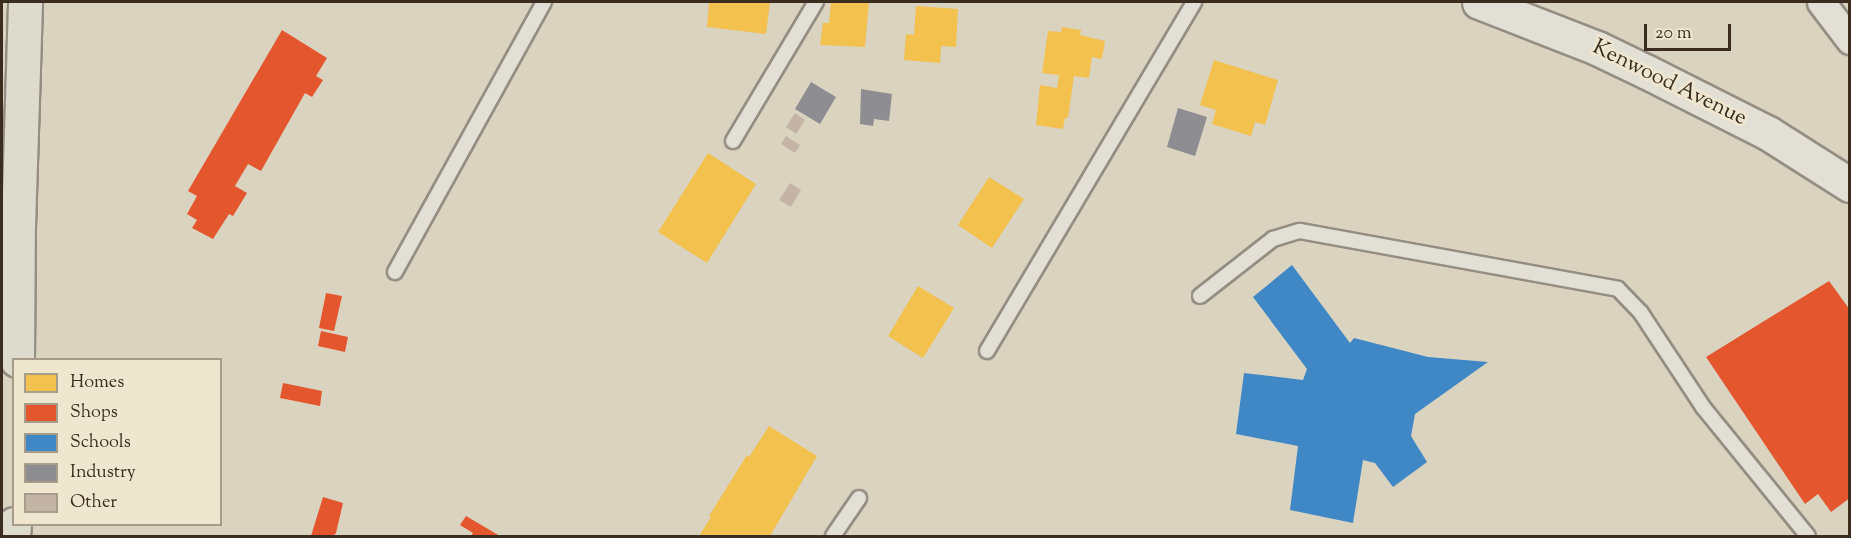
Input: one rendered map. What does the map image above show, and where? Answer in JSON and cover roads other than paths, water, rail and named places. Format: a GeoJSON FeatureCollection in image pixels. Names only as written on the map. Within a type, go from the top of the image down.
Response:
{"type":"FeatureCollection","features":[{"type":"Feature","properties":{"kind":"highway"},"geometry":{"type":"LineString","coordinates":[[17,358],[19,185],[25,2]]}},
{"type":"Feature","properties":{"kind":"main road","name":"Kenwood Avenue"},"geometry":{"type":"LineString","coordinates":[[1479,2],[1597,48],[1647,72],[1768,133],[1850,185]]}},
{"type":"Feature","properties":{"kind":"street"},"geometry":{"type":"LineString","coordinates":[[1821,2],[1850,40]]}},
{"type":"Feature","properties":{"kind":"lane"},"geometry":{"type":"LineString","coordinates":[[395,272],[544,2]]}},
{"type":"Feature","properties":{"kind":"lane"},"geometry":{"type":"LineString","coordinates":[[734,141],[816,2]]}},
{"type":"Feature","properties":{"kind":"lane"},"geometry":{"type":"LineString","coordinates":[[987,351],[1194,2]]}},
{"type":"Feature","properties":{"kind":"lane"},"geometry":{"type":"LineString","coordinates":[[1200,296],[1273,239],[1300,231],[1618,289],[1641,313],[1703,407],[1808,537]]}},
{"type":"Feature","properties":{"kind":"lane"},"geometry":{"type":"LineString","coordinates":[[833,537],[859,498]]}}]}
